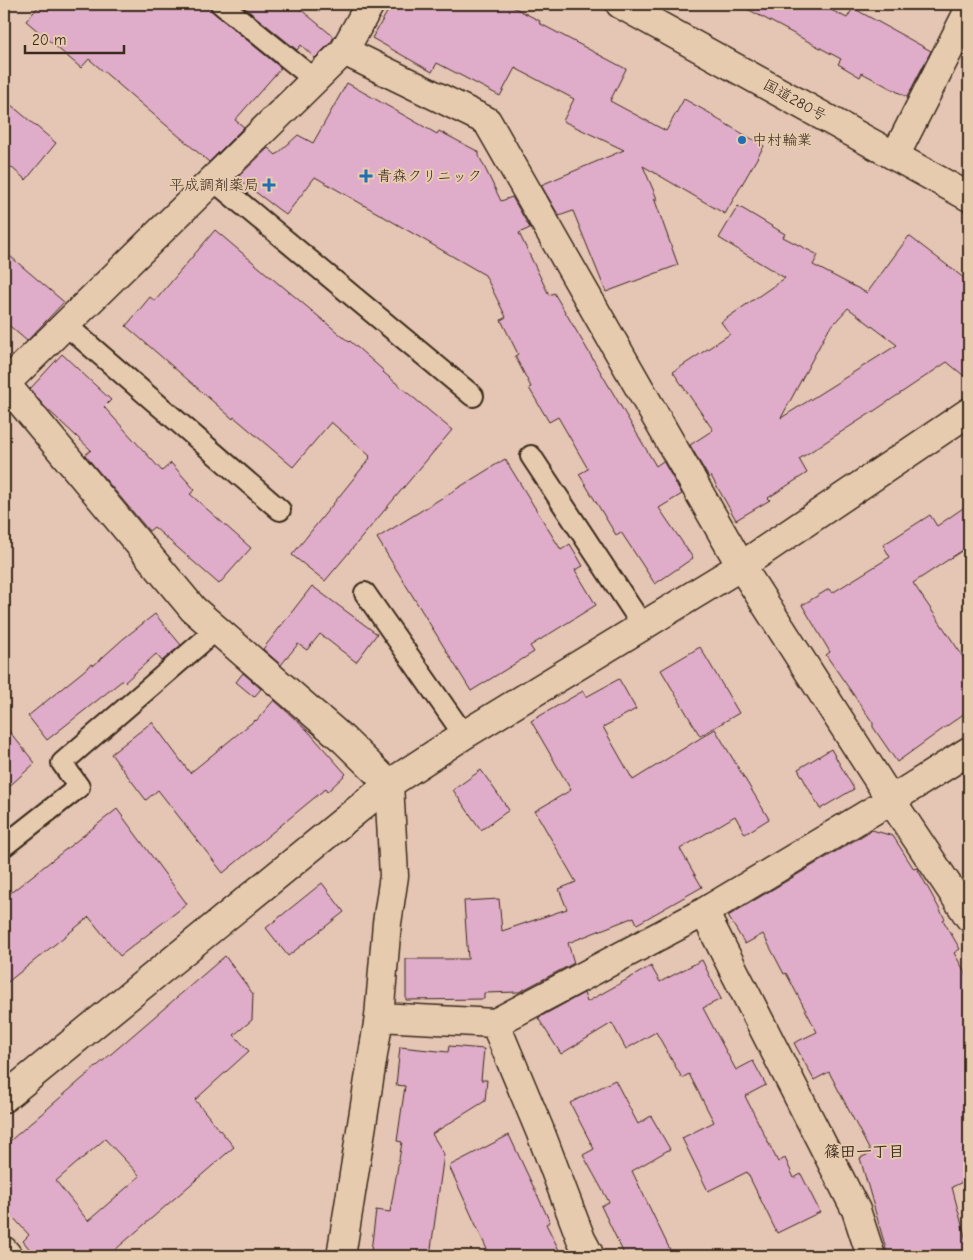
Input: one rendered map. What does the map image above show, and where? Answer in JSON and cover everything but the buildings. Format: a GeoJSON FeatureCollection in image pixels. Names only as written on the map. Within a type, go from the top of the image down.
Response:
{"type":"FeatureCollection","features":[{"type":"Feature","properties":{"kind":"main road"},"geometry":{"type":"LineString","coordinates":[[341,1256],[379,1017],[394,876],[389,784],[344,740],[193,610],[4,383],[66,325],[344,51],[370,4]]}},
{"type":"Feature","properties":{"kind":"main road","name":"国道280号"},"geometry":{"type":"LineString","coordinates":[[620,4],[969,197]]}},
{"type":"Feature","properties":{"kind":"main road"},"geometry":{"type":"LineString","coordinates":[[896,156],[969,10]]}},
{"type":"Feature","properties":{"kind":"main road"},"geometry":{"type":"LineString","coordinates":[[344,51],[486,121],[741,566],[891,800],[969,917]]}},
{"type":"Feature","properties":{"kind":"main road"},"geometry":{"type":"LineString","coordinates":[[4,1098],[389,784],[464,735],[741,566],[969,412]]}},
{"type":"Feature","properties":{"kind":"main road"},"geometry":{"type":"LineString","coordinates":[[379,1017],[495,1022],[704,912],[969,751]]}},
{"type":"Feature","properties":{"kind":"main road"},"geometry":{"type":"LineString","coordinates":[[704,912],[856,1210],[871,1256]]}},
{"type":"Feature","properties":{"kind":"main road"},"geometry":{"type":"LineString","coordinates":[[495,1022],[540,1131],[581,1239],[590,1256]]}},
{"type":"Feature","properties":{"kind":"main road"},"geometry":{"type":"LineString","coordinates":[[4,1251],[8,1256]]}},
{"type":"Feature","properties":{"kind":"lane"},"geometry":{"type":"LineString","coordinates":[[221,4],[315,80]]}},
{"type":"Feature","properties":{"kind":"lane"},"geometry":{"type":"LineString","coordinates":[[213,180],[473,396]]}},
{"type":"Feature","properties":{"kind":"lane"},"geometry":{"type":"LineString","coordinates":[[66,325],[280,510]]}},
{"type":"Feature","properties":{"kind":"lane"},"geometry":{"type":"LineString","coordinates":[[531,456],[643,626]]}},
{"type":"Feature","properties":{"kind":"lane"},"geometry":{"type":"LineString","coordinates":[[365,593],[464,735]]}},
{"type":"Feature","properties":{"kind":"lane"},"geometry":{"type":"LineString","coordinates":[[4,846],[79,786],[62,762],[216,630]]}},
{"type":"Feature","properties":{"kind":"place","name":"中村輪業"},"geometry":{"type":"Point","coordinates":[742,140]}},
{"type":"Feature","properties":{"kind":"place","name":"青森クリニック"},"geometry":{"type":"Point","coordinates":[366,176]}},
{"type":"Feature","properties":{"kind":"place","name":"平成調剤薬局"},"geometry":{"type":"Point","coordinates":[269,185]}},
{"type":"Feature","properties":{"kind":"district","name":"篠田一丁目"},"geometry":{"type":"Point","coordinates":[864,1151]}}]}
